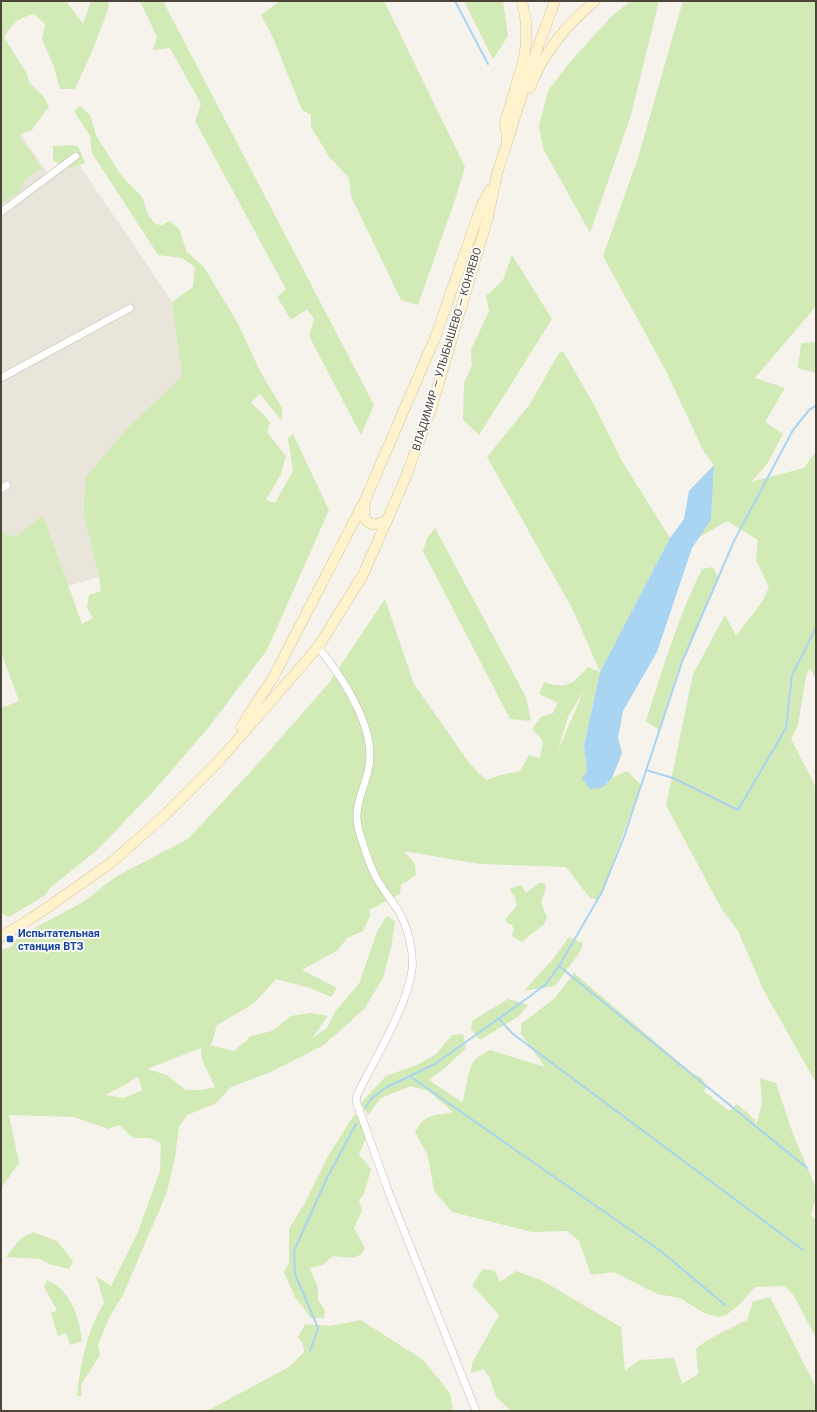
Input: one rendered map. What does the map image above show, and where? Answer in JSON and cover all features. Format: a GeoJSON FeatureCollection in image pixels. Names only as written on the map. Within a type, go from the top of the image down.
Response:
{"type":"FeatureCollection","features":[{"type":"Feature","properties":{"kind":"main road"},"geometry":{"type":"LineString","coordinates":[[508,141],[505,123],[523,62],[526,45],[526,22],[522,1]]}},
{"type":"Feature","properties":{"kind":"main road","name":"ВЛАДИМИР — УЛЫБЫШЕВО — КОНЯЕВО"},"geometry":{"type":"LineString","coordinates":[[2,934],[41,912],[112,862],[144,836],[218,762],[318,647],[363,575],[405,479],[432,406],[488,217],[497,174],[532,63],[555,1]]}},
{"type":"Feature","properties":{"kind":"main road"},"geometry":{"type":"LineString","coordinates":[[508,141],[546,54],[566,27],[595,1]]}},
{"type":"Feature","properties":{"kind":"main road","name":"ВЛАДИМИР — УЛЫБЫШЕВО — КОНЯЕВО"},"geometry":{"type":"LineString","coordinates":[[192,788],[242,726],[274,676],[366,498],[435,338],[481,208],[497,174]]}},
{"type":"Feature","properties":{"kind":"main road","name":"ВЛАДИМИР — УЛЫБЫШЕВО — КОНЯЕВО"},"geometry":{"type":"LineString","coordinates":[[366,498],[363,513],[366,520],[373,524],[381,524],[387,520]]}},
{"type":"Feature","properties":{"kind":"street"},"geometry":{"type":"LineString","coordinates":[[1,212],[76,156]]}},
{"type":"Feature","properties":{"kind":"street"},"geometry":{"type":"LineString","coordinates":[[1,378],[130,308]]}},
{"type":"Feature","properties":{"kind":"street"},"geometry":{"type":"LineString","coordinates":[[318,647],[336,669],[353,697],[367,736],[370,753],[369,767],[357,807],[358,829],[373,871],[384,892],[398,911],[407,930],[411,948],[412,969],[408,989],[399,1011],[357,1095],[356,1101],[389,1193],[476,1411]]}},
{"type":"Feature","properties":{"kind":"shaded area"},"geometry":{"type":"Polygon","coordinates":[[[1,108],[5,111],[48,174],[74,157],[172,302],[182,377],[129,426],[86,477],[83,513],[99,577],[68,586],[43,515],[15,537],[1,531],[1,108]]]}},
{"type":"Feature","properties":{"kind":"green space"},"geometry":{"type":"Polygon","coordinates":[[[1,1],[66,1],[83,24],[91,1],[107,1],[109,7],[93,49],[75,89],[60,89],[54,67],[42,39],[45,24],[34,14],[24,17],[16,22],[4,37],[27,74],[29,82],[44,97],[49,106],[32,130],[18,135],[42,168],[25,180],[22,188],[16,194],[1,203],[1,1]]]}},
{"type":"Feature","properties":{"kind":"green space"},"geometry":{"type":"Polygon","coordinates":[[[140,1],[163,1],[374,405],[361,435],[309,336],[314,319],[307,309],[291,320],[277,297],[286,289],[195,121],[201,104],[170,48],[153,50],[157,37],[140,1]]]}},
{"type":"Feature","properties":{"kind":"green space"},"geometry":{"type":"Polygon","coordinates":[[[280,1],[384,1],[465,167],[418,305],[401,300],[351,196],[349,178],[330,158],[311,127],[311,115],[302,110],[274,40],[261,15],[280,1]]]}},
{"type":"Feature","properties":{"kind":"green space"},"geometry":{"type":"Polygon","coordinates":[[[464,1],[503,1],[508,36],[493,59],[464,1]]]}},
{"type":"Feature","properties":{"kind":"green space"},"geometry":{"type":"Polygon","coordinates":[[[631,1],[659,1],[631,115],[590,233],[543,148],[539,126],[548,91],[569,63],[614,14],[631,1]]]}},
{"type":"Feature","properties":{"kind":"green space"},"geometry":{"type":"Polygon","coordinates":[[[683,1],[816,1],[816,306],[755,378],[785,388],[765,422],[783,434],[767,464],[751,482],[804,468],[816,451],[816,679],[810,668],[806,676],[798,725],[791,739],[816,787],[816,1083],[763,989],[738,931],[721,908],[666,805],[693,674],[725,615],[736,636],[762,602],[769,587],[756,560],[758,540],[727,521],[698,538],[711,520],[714,465],[703,450],[667,373],[603,256],[638,158],[683,1]]]}},
{"type":"Feature","properties":{"kind":"green space"},"geometry":{"type":"Polygon","coordinates":[[[80,106],[90,115],[96,135],[120,174],[142,197],[148,214],[155,224],[162,225],[170,221],[180,230],[186,251],[204,267],[237,322],[261,373],[282,408],[282,421],[260,394],[251,402],[270,423],[267,432],[286,456],[281,474],[266,500],[275,503],[293,471],[288,438],[293,434],[329,510],[267,650],[209,727],[152,793],[96,851],[52,886],[44,896],[9,917],[1,913],[1,708],[19,701],[1,652],[1,531],[15,537],[43,515],[82,624],[93,618],[87,608],[89,595],[101,591],[83,513],[86,477],[129,426],[182,377],[172,302],[193,287],[195,267],[182,258],[158,255],[92,153],[90,136],[74,111],[80,106]]]}},
{"type":"Feature","properties":{"kind":"green space"},"geometry":{"type":"Polygon","coordinates":[[[53,146],[78,146],[85,163],[69,168],[53,161],[53,146]]]}},
{"type":"Feature","properties":{"kind":"green space"},"geometry":{"type":"Polygon","coordinates":[[[512,255],[552,319],[479,435],[463,420],[464,383],[472,365],[471,350],[489,311],[486,296],[503,280],[512,255]]]}},
{"type":"Feature","properties":{"kind":"green space"},"geometry":{"type":"Polygon","coordinates":[[[816,342],[816,373],[798,368],[801,343],[816,342]]]}},
{"type":"Feature","properties":{"kind":"green space"},"geometry":{"type":"Polygon","coordinates":[[[563,351],[594,405],[622,461],[670,538],[600,672],[573,610],[487,457],[530,404],[559,353],[563,351]]]}},
{"type":"Feature","properties":{"kind":"green space"},"geometry":{"type":"Polygon","coordinates":[[[435,528],[526,697],[531,721],[510,719],[423,551],[427,538],[435,528]]]}},
{"type":"Feature","properties":{"kind":"green space"},"geometry":{"type":"Polygon","coordinates":[[[713,567],[718,578],[682,662],[659,730],[646,721],[664,663],[685,606],[702,569],[713,567]]]}},
{"type":"Feature","properties":{"kind":"green space"},"geometry":{"type":"Polygon","coordinates":[[[385,599],[414,684],[470,764],[486,780],[520,771],[529,755],[540,758],[543,741],[532,729],[541,717],[553,713],[558,703],[539,694],[544,682],[558,685],[569,684],[578,678],[588,667],[600,672],[584,744],[587,771],[602,788],[612,778],[627,771],[641,785],[598,900],[590,898],[566,867],[480,864],[404,851],[415,864],[416,875],[401,885],[400,894],[369,910],[370,916],[363,931],[347,938],[338,950],[302,970],[337,988],[331,997],[310,988],[276,979],[253,1004],[217,1025],[212,1043],[209,1045],[234,1051],[251,1036],[272,1031],[291,1016],[311,1013],[328,1016],[312,1038],[327,1028],[336,1010],[359,984],[377,932],[387,916],[395,921],[391,948],[383,978],[365,1008],[324,1045],[271,1072],[231,1087],[215,1104],[187,1115],[179,1127],[175,1157],[167,1192],[123,1295],[109,1318],[98,1345],[100,1355],[81,1385],[82,1396],[77,1396],[85,1348],[98,1313],[104,1303],[96,1276],[111,1286],[138,1232],[160,1171],[161,1143],[149,1138],[133,1138],[120,1125],[108,1129],[74,1117],[9,1115],[19,1163],[1,1188],[1,950],[11,947],[18,937],[83,902],[117,876],[188,839],[264,757],[328,684],[385,599]],[[584,690],[568,717],[557,753],[584,690]],[[201,1048],[147,1069],[167,1075],[185,1090],[202,1090],[215,1087],[202,1060],[201,1048]],[[138,1076],[127,1084],[105,1095],[124,1098],[142,1090],[138,1076]]]}},
{"type":"Feature","properties":{"kind":"green space"},"geometry":{"type":"Polygon","coordinates":[[[539,883],[545,883],[546,888],[541,902],[547,917],[545,923],[522,942],[512,936],[514,930],[512,925],[507,923],[505,919],[517,906],[515,897],[509,889],[521,885],[526,893],[539,883]]]}},
{"type":"Feature","properties":{"kind":"green space"},"geometry":{"type":"Polygon","coordinates":[[[569,937],[583,943],[580,952],[555,986],[524,991],[553,959],[569,937]]]}},
{"type":"Feature","properties":{"kind":"green space"},"geometry":{"type":"Polygon","coordinates":[[[574,973],[692,1073],[702,1078],[706,1087],[704,1091],[729,1111],[737,1104],[755,1120],[756,1125],[762,1104],[760,1078],[776,1083],[793,1134],[816,1188],[816,1197],[811,1214],[816,1221],[816,1338],[794,1296],[785,1286],[755,1287],[738,1306],[726,1315],[718,1317],[704,1313],[680,1298],[657,1294],[614,1272],[591,1275],[579,1241],[567,1231],[532,1232],[452,1212],[434,1191],[428,1156],[415,1132],[422,1121],[426,1118],[453,1112],[428,1091],[411,1086],[381,1098],[368,1115],[361,1103],[386,1076],[417,1065],[436,1054],[452,1035],[463,1034],[466,1048],[445,1068],[429,1080],[462,1102],[470,1068],[478,1058],[490,1050],[545,1067],[521,1034],[521,1024],[555,998],[574,973]]]}},
{"type":"Feature","properties":{"kind":"green space"},"geometry":{"type":"Polygon","coordinates":[[[508,999],[528,1005],[519,1016],[480,1040],[471,1029],[472,1021],[508,999]]]}},
{"type":"Feature","properties":{"kind":"green space"},"geometry":{"type":"Polygon","coordinates":[[[354,1115],[358,1117],[366,1137],[359,1154],[371,1169],[364,1194],[359,1200],[362,1211],[354,1228],[365,1248],[362,1254],[353,1258],[333,1256],[322,1265],[310,1268],[318,1288],[318,1300],[325,1310],[324,1318],[311,1318],[295,1297],[284,1272],[289,1263],[289,1229],[305,1203],[328,1156],[354,1115]]]}},
{"type":"Feature","properties":{"kind":"green space"},"geometry":{"type":"Polygon","coordinates":[[[33,1232],[57,1241],[73,1261],[69,1269],[49,1264],[40,1259],[6,1257],[21,1238],[33,1232]]]}},
{"type":"Feature","properties":{"kind":"green space"},"geometry":{"type":"Polygon","coordinates":[[[483,1269],[495,1271],[500,1282],[516,1271],[541,1280],[621,1327],[625,1371],[639,1360],[674,1358],[682,1384],[698,1374],[696,1349],[707,1340],[747,1320],[753,1301],[770,1297],[816,1387],[816,1411],[511,1411],[497,1398],[489,1377],[484,1369],[471,1373],[472,1363],[499,1315],[472,1285],[483,1269]]]}},
{"type":"Feature","properties":{"kind":"green space"},"geometry":{"type":"Polygon","coordinates":[[[47,1280],[62,1291],[68,1298],[79,1322],[82,1341],[70,1345],[66,1332],[58,1337],[51,1313],[57,1310],[44,1287],[47,1280]]]}},
{"type":"Feature","properties":{"kind":"green space"},"geometry":{"type":"Polygon","coordinates":[[[361,1320],[423,1360],[450,1393],[453,1411],[207,1411],[289,1367],[304,1352],[303,1344],[298,1337],[305,1324],[330,1326],[361,1320]]]}},
{"type":"Feature","properties":{"kind":"water"},"geometry":{"type":"Polygon","coordinates":[[[714,465],[711,520],[692,548],[657,652],[623,711],[618,738],[622,753],[612,778],[602,788],[590,789],[582,779],[587,771],[584,745],[600,672],[670,538],[684,519],[689,491],[714,465]]]}},
{"type":"Feature","properties":{"kind":"waterway"},"geometry":{"type":"LineString","coordinates":[[455,1],[488,64]]}},
{"type":"Feature","properties":{"kind":"waterway"},"geometry":{"type":"LineString","coordinates":[[365,1108],[372,1098],[385,1088],[435,1064],[529,997],[546,984],[559,966],[602,892],[624,837],[682,662],[734,541],[793,430],[810,409],[816,406]]}},
{"type":"Feature","properties":{"kind":"waterway"},"geometry":{"type":"LineString","coordinates":[[646,770],[673,778],[738,810],[786,728],[792,675],[816,628]]}},
{"type":"Feature","properties":{"kind":"waterway"},"geometry":{"type":"LineString","coordinates":[[559,966],[807,1168]]}},
{"type":"Feature","properties":{"kind":"waterway"},"geometry":{"type":"LineString","coordinates":[[498,1018],[513,1034],[803,1250]]}},
{"type":"Feature","properties":{"kind":"waterway"},"geometry":{"type":"LineString","coordinates":[[411,1077],[662,1252],[725,1305]]}},
{"type":"Feature","properties":{"kind":"waterway"},"geometry":{"type":"LineString","coordinates":[[310,1351],[318,1328],[295,1274],[294,1251],[327,1178],[356,1124]]}},
{"type":"Feature","properties":{"kind":"place","name":"Испытательная станция ВТЗ"},"geometry":{"type":"Point","coordinates":[10,939]}}]}
